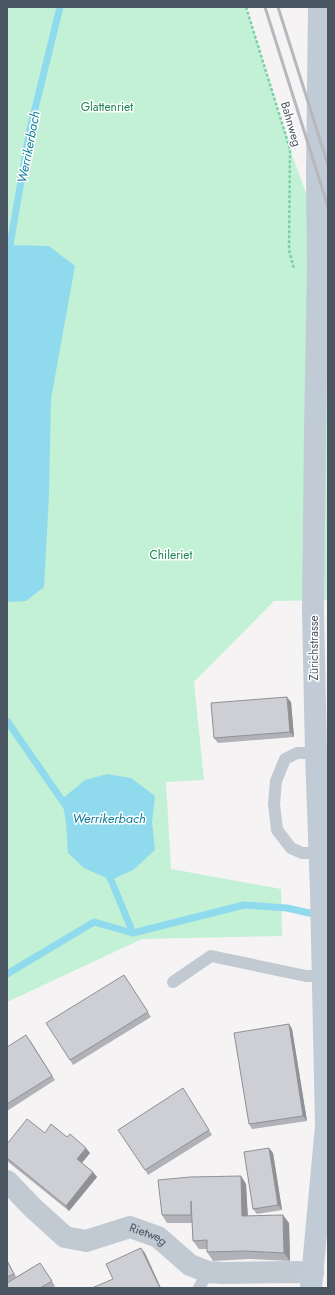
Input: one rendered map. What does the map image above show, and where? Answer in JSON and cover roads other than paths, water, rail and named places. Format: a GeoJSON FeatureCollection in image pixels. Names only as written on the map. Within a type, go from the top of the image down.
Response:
{"type":"FeatureCollection","features":[{"type":"Feature","properties":{"kind":"main road","name":"Zürichstrasse"},"geometry":{"type":"LineString","coordinates":[[312,1280],[326,1126],[319,853],[322,753],[314,611],[319,7]]}},
{"type":"Feature","properties":{"kind":"street","name":"Rietweg"},"geometry":{"type":"LineString","coordinates":[[7,1181],[33,1208],[65,1237],[86,1241],[130,1227],[158,1237],[190,1265],[204,1280],[223,1274],[312,1280]]}},
{"type":"Feature","properties":{"kind":"lane"},"geometry":{"type":"LineString","coordinates":[[319,853],[302,853],[291,848],[277,830],[274,804],[276,781],[285,759],[297,753],[322,753]]}},
{"type":"Feature","properties":{"kind":"lane"},"geometry":{"type":"LineString","coordinates":[[173,982],[211,956],[306,976],[322,976]]}},
{"type":"Feature","properties":{"kind":"water"},"geometry":{"type":"Polygon","coordinates":[[[10,245],[49,246],[75,266],[51,399],[49,495],[44,587],[26,601],[7,602],[7,247],[10,245]]]}},
{"type":"Feature","properties":{"kind":"water","name":"Werrikerbach"},"geometry":{"type":"Polygon","coordinates":[[[107,774],[131,778],[155,796],[152,822],[155,850],[133,870],[111,880],[84,868],[68,853],[66,823],[62,799],[85,780],[107,774]]]}},
{"type":"Feature","properties":{"kind":"waterway","name":"Werrikerbach"},"geometry":{"type":"LineString","coordinates":[[10,253],[10,245],[30,129],[60,7]]}},
{"type":"Feature","properties":{"kind":"waterway","name":"Werrikerbach"},"geometry":{"type":"LineString","coordinates":[[7,721],[66,806]]}},
{"type":"Feature","properties":{"kind":"waterway","name":"Werrikerbach"},"geometry":{"type":"LineString","coordinates":[[106,871],[133,933]]}},
{"type":"Feature","properties":{"kind":"waterway","name":"Werrikerbach"},"geometry":{"type":"LineString","coordinates":[[7,974],[94,922],[133,933],[244,905],[287,908],[318,915]]}},
{"type":"Feature","properties":{"kind":"railway"},"geometry":{"type":"LineString","coordinates":[[265,7],[328,207]]}},
{"type":"Feature","properties":{"kind":"railway"},"geometry":{"type":"LineString","coordinates":[[278,7],[328,165]]}},
{"type":"Feature","properties":{"kind":"park label","name":"Glattenriet"},"geometry":{"type":"Point","coordinates":[107,107]}},
{"type":"Feature","properties":{"kind":"park label","name":"Chileriet"},"geometry":{"type":"Point","coordinates":[171,555]}}]}
